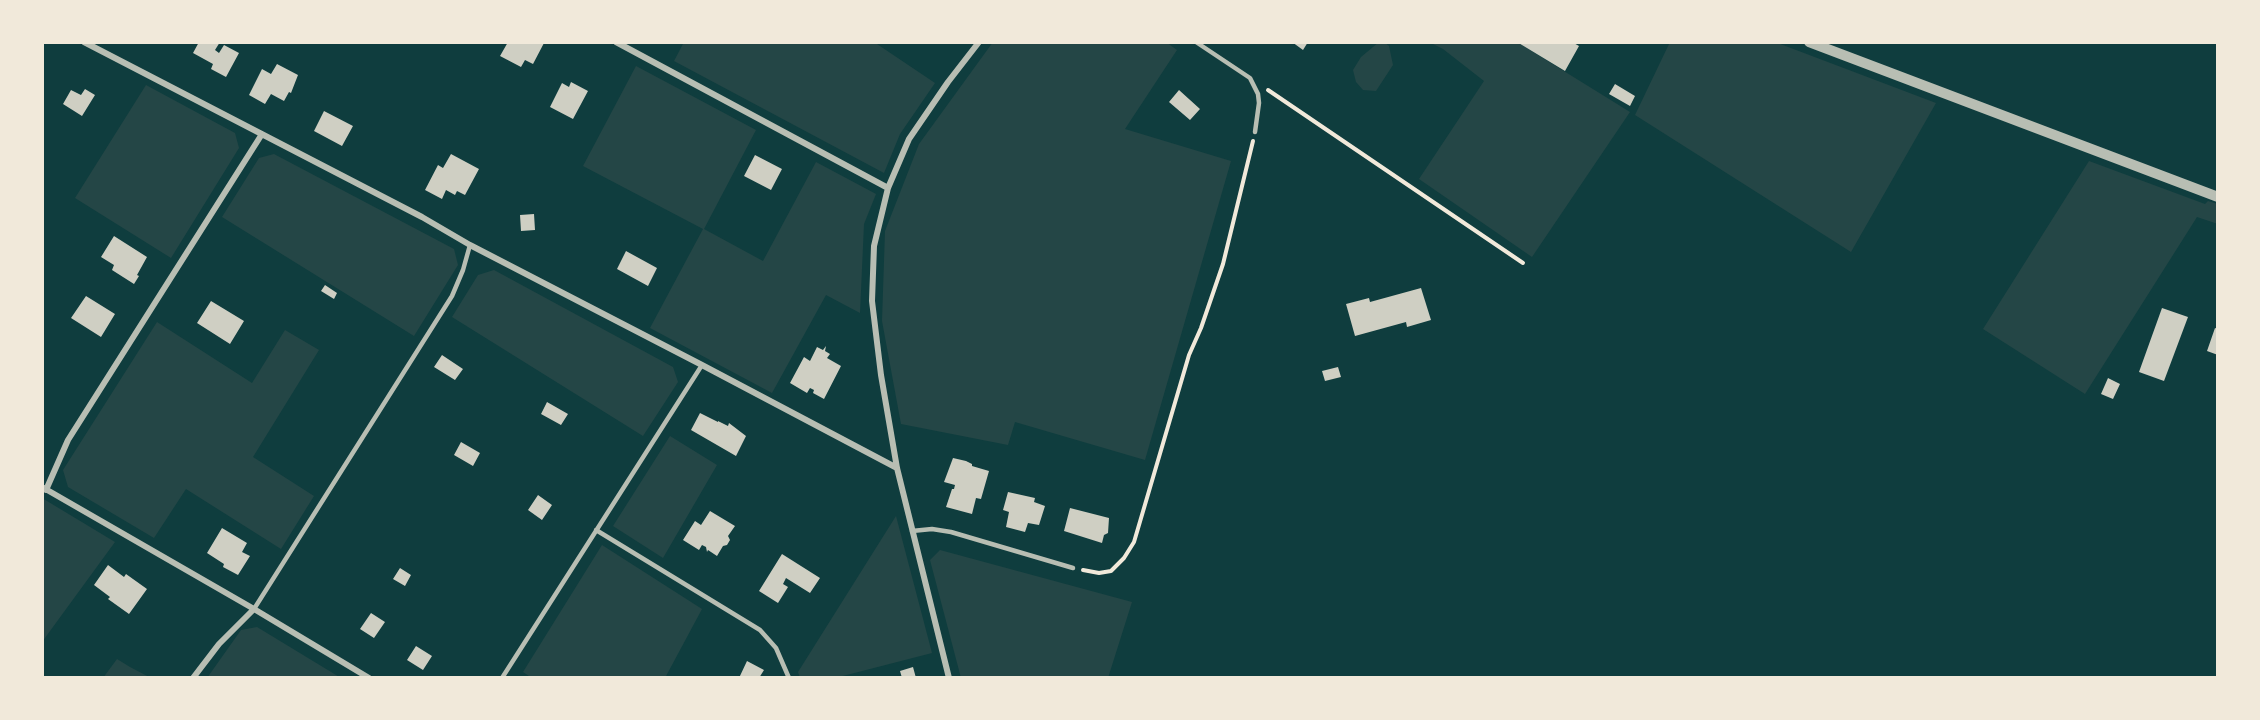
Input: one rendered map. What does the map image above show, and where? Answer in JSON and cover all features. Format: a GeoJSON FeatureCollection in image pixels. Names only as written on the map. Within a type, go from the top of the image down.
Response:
{"type":"FeatureCollection","features":[{"type":"Feature","properties":{"kind":"street"},"geometry":{"type":"LineString","coordinates":[[84,42],[422,217],[470,245],[897,468]]}},
{"type":"Feature","properties":{"kind":"street"},"geometry":{"type":"LineString","coordinates":[[616,42],[888,188]]}},
{"type":"Feature","properties":{"kind":"street"},"geometry":{"type":"LineString","coordinates":[[950,678],[897,468],[881,375],[872,301],[874,246],[888,188],[909,139],[979,42]]}},
{"type":"Feature","properties":{"kind":"street"},"geometry":{"type":"LineString","coordinates":[[1809,42],[2218,196]]}},
{"type":"Feature","properties":{"kind":"street"},"geometry":{"type":"LineString","coordinates":[[262,134],[68,440],[44,488],[369,678]]}},
{"type":"Feature","properties":{"kind":"street"},"geometry":{"type":"LineString","coordinates":[[193,678],[219,644],[254,609]]}},
{"type":"Feature","properties":{"kind":"lane"},"geometry":{"type":"LineString","coordinates":[[1196,42],[1250,78],[1258,94],[1256,132]]}},
{"type":"Feature","properties":{"kind":"lane"},"geometry":{"type":"LineString","coordinates":[[254,609],[452,296],[470,245]]}},
{"type":"Feature","properties":{"kind":"lane"},"geometry":{"type":"LineString","coordinates":[[502,678],[702,365]]}},
{"type":"Feature","properties":{"kind":"lane"},"geometry":{"type":"LineString","coordinates":[[596,530],[760,630],[776,648],[789,678]]}},
{"type":"Feature","properties":{"kind":"lane"},"geometry":{"type":"LineString","coordinates":[[912,531],[951,532],[1073,568]]}},
{"type":"Feature","properties":{"kind":"path"},"geometry":{"type":"LineString","coordinates":[[1250,78],[1523,263]]}},
{"type":"Feature","properties":{"kind":"path"},"geometry":{"type":"LineString","coordinates":[[1073,568],[1099,573],[1111,571],[1124,558],[1134,542],[1189,355],[1223,264],[1256,132]]}},
{"type":"Feature","properties":{"kind":"shaded area"},"geometry":{"type":"Polygon","coordinates":[[[684,42],[874,42],[935,83],[900,134],[884,173],[674,61],[684,42]]]}},
{"type":"Feature","properties":{"kind":"shaded area"},"geometry":{"type":"Polygon","coordinates":[[[993,42],[1166,42],[1177,50],[1125,129],[1231,161],[1145,460],[1015,422],[1008,445],[901,424],[882,321],[885,231],[919,144],[993,42]]]}},
{"type":"Feature","properties":{"kind":"shaded area"},"geometry":{"type":"Polygon","coordinates":[[[1379,42],[1384,42],[1389,46],[1393,65],[1376,91],[1363,90],[1356,82],[1353,70],[1361,57],[1379,42]]]}},
{"type":"Feature","properties":{"kind":"shaded area"},"geometry":{"type":"Polygon","coordinates":[[[1429,42],[1517,42],[1630,112],[1532,257],[1419,179],[1484,81],[1443,49],[1429,42]]]}},
{"type":"Feature","properties":{"kind":"shaded area"},"geometry":{"type":"Polygon","coordinates":[[[1670,42],[1775,42],[1936,103],[1851,252],[1635,115],[1670,42]]]}},
{"type":"Feature","properties":{"kind":"shaded area"},"geometry":{"type":"Polygon","coordinates":[[[636,66],[756,130],[704,229],[763,261],[816,162],[876,194],[864,224],[860,313],[826,295],[772,393],[650,328],[703,229],[583,166],[636,66]]]}},
{"type":"Feature","properties":{"kind":"shaded area"},"geometry":{"type":"Polygon","coordinates":[[[146,85],[235,133],[239,148],[171,258],[75,198],[146,85]]]}},
{"type":"Feature","properties":{"kind":"shaded area"},"geometry":{"type":"Polygon","coordinates":[[[274,154],[454,249],[458,265],[414,336],[222,217],[259,158],[274,154]]]}},
{"type":"Feature","properties":{"kind":"shaded area"},"geometry":{"type":"Polygon","coordinates":[[[2089,161],[2205,204],[2208,201],[2218,204],[2218,224],[2197,217],[2085,394],[1983,329],[2089,161]]]}},
{"type":"Feature","properties":{"kind":"shaded area"},"geometry":{"type":"Polygon","coordinates":[[[494,270],[673,367],[678,382],[643,436],[452,317],[478,275],[494,270]]]}},
{"type":"Feature","properties":{"kind":"shaded area"},"geometry":{"type":"Polygon","coordinates":[[[157,322],[252,383],[285,330],[319,350],[253,457],[314,496],[281,549],[186,489],[154,538],[68,487],[63,470],[157,322]]]}},
{"type":"Feature","properties":{"kind":"shaded area"},"geometry":{"type":"Polygon","coordinates":[[[670,436],[717,465],[663,558],[613,526],[670,436]]]}},
{"type":"Feature","properties":{"kind":"shaded area"},"geometry":{"type":"Polygon","coordinates":[[[42,498],[115,542],[42,642],[42,498]]]}},
{"type":"Feature","properties":{"kind":"shaded area"},"geometry":{"type":"Polygon","coordinates":[[[896,516],[932,653],[835,678],[800,678],[798,672],[896,516]]]}},
{"type":"Feature","properties":{"kind":"shaded area"},"geometry":{"type":"Polygon","coordinates":[[[602,545],[702,609],[665,678],[532,678],[523,672],[602,545]]]}},
{"type":"Feature","properties":{"kind":"shaded area"},"geometry":{"type":"Polygon","coordinates":[[[940,550],[1132,602],[1108,678],[961,678],[930,560],[940,550]]]}},
{"type":"Feature","properties":{"kind":"shaded area"},"geometry":{"type":"Polygon","coordinates":[[[257,627],[341,678],[207,678],[241,630],[257,627]]]}},
{"type":"Feature","properties":{"kind":"shaded area"},"geometry":{"type":"Polygon","coordinates":[[[117,659],[130,667],[151,678],[103,678],[117,659]]]}},
{"type":"Feature","properties":{"kind":"building"},"geometry":{"type":"Polygon","coordinates":[[[199,42],[220,42],[215,50],[219,53],[224,45],[239,53],[226,77],[211,69],[213,64],[193,53],[199,42]]]}},
{"type":"Feature","properties":{"kind":"building"},"geometry":{"type":"Polygon","coordinates":[[[508,42],[544,43],[533,64],[525,60],[521,67],[500,56],[508,42]]]}},
{"type":"Feature","properties":{"kind":"building"},"geometry":{"type":"Polygon","coordinates":[[[1292,42],[1308,42],[1303,50],[1292,42]]]}},
{"type":"Feature","properties":{"kind":"building"},"geometry":{"type":"Polygon","coordinates":[[[1517,42],[1572,42],[1579,46],[1565,71],[1517,42]]]}},
{"type":"Feature","properties":{"kind":"building"},"geometry":{"type":"Polygon","coordinates":[[[277,64],[298,75],[291,93],[289,92],[284,101],[271,94],[265,104],[249,95],[262,69],[271,74],[277,64]]]}},
{"type":"Feature","properties":{"kind":"building"},"geometry":{"type":"Polygon","coordinates":[[[571,82],[588,91],[573,119],[550,107],[562,83],[569,87],[571,82]]]}},
{"type":"Feature","properties":{"kind":"building"},"geometry":{"type":"Polygon","coordinates":[[[1615,84],[1635,96],[1630,106],[1609,94],[1615,84]]]}},
{"type":"Feature","properties":{"kind":"building"},"geometry":{"type":"Polygon","coordinates":[[[85,89],[95,95],[82,116],[63,104],[71,90],[81,95],[85,89]]]}},
{"type":"Feature","properties":{"kind":"building"},"geometry":{"type":"Polygon","coordinates":[[[1179,90],[1200,109],[1190,120],[1169,102],[1179,90]]]}},
{"type":"Feature","properties":{"kind":"building"},"geometry":{"type":"Polygon","coordinates":[[[324,111],[353,126],[342,146],[314,131],[324,111]]]}},
{"type":"Feature","properties":{"kind":"building"},"geometry":{"type":"Polygon","coordinates":[[[451,154],[479,169],[465,195],[457,191],[455,195],[446,190],[442,199],[425,190],[438,165],[443,168],[451,154]]]}},
{"type":"Feature","properties":{"kind":"building"},"geometry":{"type":"Polygon","coordinates":[[[755,155],[782,169],[771,190],[744,176],[755,155]]]}},
{"type":"Feature","properties":{"kind":"building"},"geometry":{"type":"Polygon","coordinates":[[[534,214],[535,230],[521,231],[520,215],[534,214]]]}},
{"type":"Feature","properties":{"kind":"building"},"geometry":{"type":"Polygon","coordinates":[[[114,236],[147,257],[134,284],[112,270],[114,265],[101,257],[114,236]]]}},
{"type":"Feature","properties":{"kind":"building"},"geometry":{"type":"Polygon","coordinates":[[[626,251],[657,268],[648,286],[617,269],[626,251]]]}},
{"type":"Feature","properties":{"kind":"building"},"geometry":{"type":"Polygon","coordinates":[[[325,285],[337,293],[334,299],[321,291],[325,285]]]}},
{"type":"Feature","properties":{"kind":"building"},"geometry":{"type":"Polygon","coordinates":[[[1421,288],[1431,320],[1407,327],[1406,322],[1355,336],[1346,304],[1369,298],[1370,302],[1421,288]]]}},
{"type":"Feature","properties":{"kind":"building"},"geometry":{"type":"Polygon","coordinates":[[[86,296],[115,314],[101,337],[71,318],[86,296]]]}},
{"type":"Feature","properties":{"kind":"building"},"geometry":{"type":"Polygon","coordinates":[[[211,301],[244,321],[230,344],[197,323],[211,301]]]}},
{"type":"Feature","properties":{"kind":"building"},"geometry":{"type":"Polygon","coordinates":[[[2162,308],[2188,317],[2164,381],[2139,372],[2162,308]]]}},
{"type":"Feature","properties":{"kind":"building"},"geometry":{"type":"Polygon","coordinates":[[[2215,328],[2218,329],[2218,355],[2207,351],[2215,328]]]}},
{"type":"Feature","properties":{"kind":"building"},"geometry":{"type":"Polygon","coordinates":[[[826,346],[825,351],[830,354],[827,358],[841,366],[824,399],[813,393],[814,390],[810,388],[807,393],[790,383],[804,357],[810,361],[817,347],[823,350],[826,346]]]}},
{"type":"Feature","properties":{"kind":"building"},"geometry":{"type":"Polygon","coordinates":[[[442,355],[463,369],[455,380],[434,367],[442,355]]]}},
{"type":"Feature","properties":{"kind":"building"},"geometry":{"type":"Polygon","coordinates":[[[1338,367],[1341,377],[1325,381],[1322,371],[1338,367]]]}},
{"type":"Feature","properties":{"kind":"building"},"geometry":{"type":"Polygon","coordinates":[[[2108,378],[2120,384],[2113,399],[2101,394],[2108,378]]]}},
{"type":"Feature","properties":{"kind":"building"},"geometry":{"type":"Polygon","coordinates":[[[547,402],[568,414],[561,425],[541,414],[547,402]]]}},
{"type":"Feature","properties":{"kind":"building"},"geometry":{"type":"Polygon","coordinates":[[[700,413],[728,426],[729,423],[746,436],[736,456],[691,430],[700,413]]]}},
{"type":"Feature","properties":{"kind":"building"},"geometry":{"type":"Polygon","coordinates":[[[461,442],[480,453],[473,466],[454,455],[461,442]]]}},
{"type":"Feature","properties":{"kind":"building"},"geometry":{"type":"Polygon","coordinates":[[[953,458],[989,471],[981,499],[976,498],[972,514],[946,507],[955,485],[944,482],[953,458]]]}},
{"type":"Feature","properties":{"kind":"building"},"geometry":{"type":"Polygon","coordinates":[[[1008,492],[1035,498],[1034,502],[1045,506],[1039,525],[1028,523],[1025,532],[1006,527],[1009,512],[1003,510],[1008,492]]]}},
{"type":"Feature","properties":{"kind":"building"},"geometry":{"type":"Polygon","coordinates":[[[538,495],[552,505],[542,520],[528,510],[538,495]]]}},
{"type":"Feature","properties":{"kind":"building"},"geometry":{"type":"Polygon","coordinates":[[[1070,508],[1109,518],[1108,533],[1104,535],[1102,543],[1064,531],[1070,508]]]}},
{"type":"Feature","properties":{"kind":"building"},"geometry":{"type":"Polygon","coordinates":[[[710,511],[735,526],[728,536],[730,540],[727,545],[723,546],[717,556],[708,550],[707,552],[706,547],[702,545],[699,550],[683,540],[695,521],[701,525],[710,511]]]}},
{"type":"Feature","properties":{"kind":"building"},"geometry":{"type":"Polygon","coordinates":[[[222,528],[247,543],[242,552],[250,556],[238,575],[223,567],[224,564],[207,553],[222,528]]]}},
{"type":"Feature","properties":{"kind":"building"},"geometry":{"type":"Polygon","coordinates":[[[782,554],[820,578],[810,593],[786,578],[783,584],[788,587],[778,603],[759,591],[782,554]]]}},
{"type":"Feature","properties":{"kind":"building"},"geometry":{"type":"Polygon","coordinates":[[[108,565],[124,577],[126,574],[147,589],[129,614],[108,599],[110,597],[94,585],[108,565]]]}},
{"type":"Feature","properties":{"kind":"building"},"geometry":{"type":"Polygon","coordinates":[[[400,568],[411,575],[405,586],[393,579],[400,568]]]}},
{"type":"Feature","properties":{"kind":"building"},"geometry":{"type":"Polygon","coordinates":[[[371,613],[385,622],[374,638],[360,629],[371,613]]]}},
{"type":"Feature","properties":{"kind":"building"},"geometry":{"type":"Polygon","coordinates":[[[416,646],[432,656],[423,670],[407,660],[416,646]]]}},
{"type":"Feature","properties":{"kind":"building"},"geometry":{"type":"Polygon","coordinates":[[[747,661],[764,670],[759,678],[739,678],[747,661]]]}},
{"type":"Feature","properties":{"kind":"building"},"geometry":{"type":"Polygon","coordinates":[[[913,667],[916,678],[902,678],[900,671],[913,667]]]}}]}
